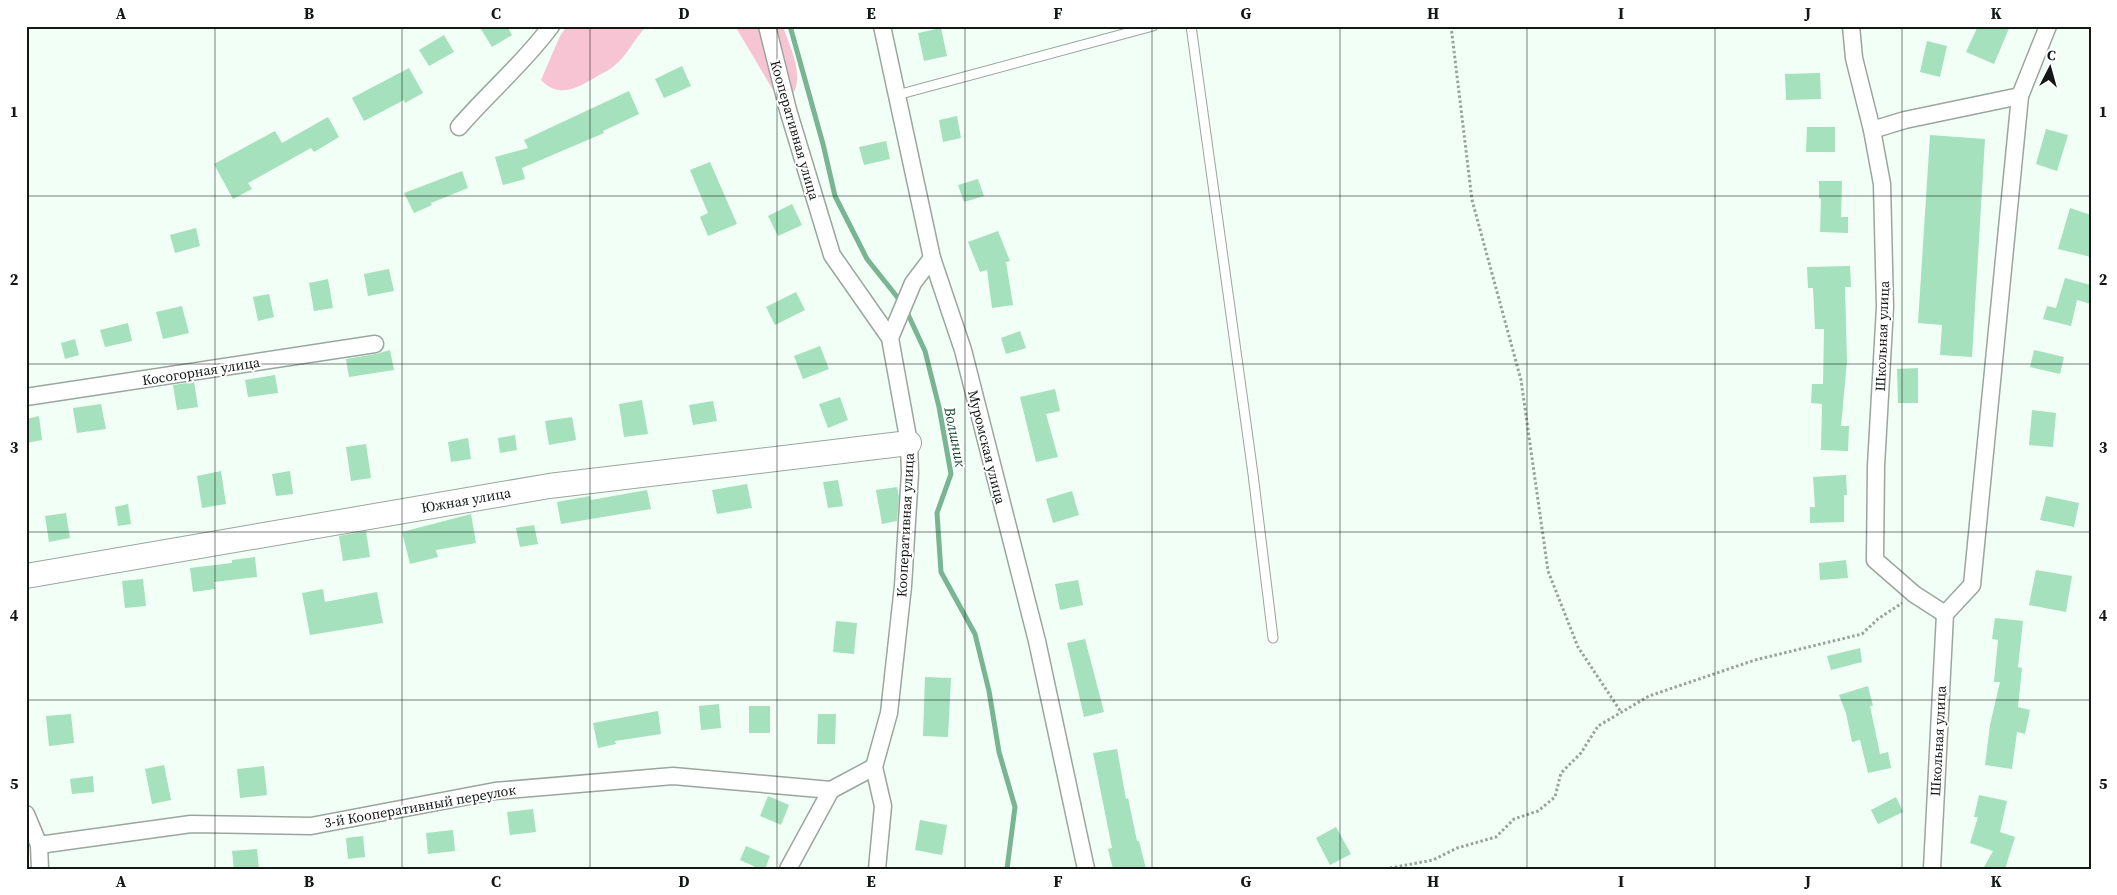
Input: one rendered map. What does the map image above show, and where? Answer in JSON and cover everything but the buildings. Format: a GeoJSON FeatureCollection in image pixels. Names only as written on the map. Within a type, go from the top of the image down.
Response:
{"type":"FeatureCollection","features":[{"type":"Feature","properties":{"kind":"street"},"geometry":{"type":"LineString","coordinates":[[459,127],[477,106],[534,50],[551,26]]}},
{"type":"Feature","properties":{"kind":"street","name":"Кооперативная улица"},"geometry":{"type":"LineString","coordinates":[[767,26],[788,110],[832,255],[890,338],[909,443],[910,473],[904,567],[889,712],[874,766],[883,806],[877,869]]}},
{"type":"Feature","properties":{"kind":"street","name":"Муромская улица"},"geometry":{"type":"LineString","coordinates":[[882,26],[932,258],[962,350],[1037,641],[1086,869]]}},
{"type":"Feature","properties":{"kind":"street","name":"Школьная улица"},"geometry":{"type":"LineString","coordinates":[[1851,26],[1854,58],[1872,130],[1882,184],[1885,307],[1876,466],[1875,560],[1914,594],[1945,614],[1932,869]]}},
{"type":"Feature","properties":{"kind":"street"},"geometry":{"type":"LineString","coordinates":[[1945,614],[1972,585],[2020,96],[2048,26]]}},
{"type":"Feature","properties":{"kind":"street"},"geometry":{"type":"LineString","coordinates":[[1872,130],[1905,120],[2020,96]]}},
{"type":"Feature","properties":{"kind":"street"},"geometry":{"type":"LineString","coordinates":[[890,338],[912,283],[932,258]]}},
{"type":"Feature","properties":{"kind":"street","name":"Косогорная улица"},"geometry":{"type":"LineString","coordinates":[[26,397],[375,344]]}},
{"type":"Feature","properties":{"kind":"street","name":"Южная улица"},"geometry":{"type":"LineString","coordinates":[[26,576],[549,486],[909,443]]}},
{"type":"Feature","properties":{"kind":"street"},"geometry":{"type":"LineString","coordinates":[[788,869],[831,790],[874,766]]}},
{"type":"Feature","properties":{"kind":"street","name":"3-й Кооперативный переулок"},"geometry":{"type":"LineString","coordinates":[[39,845],[191,824],[311,826],[495,791],[673,776],[831,790]]}},
{"type":"Feature","properties":{"kind":"street"},"geometry":{"type":"LineString","coordinates":[[26,814],[39,845],[40,869]]}},
{"type":"Feature","properties":{"kind":"lane"},"geometry":{"type":"LineString","coordinates":[[897,95],[1153,26]]}},
{"type":"Feature","properties":{"kind":"lane"},"geometry":{"type":"LineString","coordinates":[[1191,26],[1274,638]]}},
{"type":"Feature","properties":{"kind":"path"},"geometry":{"type":"LineString","coordinates":[[1451,26],[1472,200],[1520,380],[1548,571],[1578,647],[1621,712]]}},
{"type":"Feature","properties":{"kind":"path"},"geometry":{"type":"LineString","coordinates":[[1385,869],[1434,860],[1457,848],[1496,837],[1514,819],[1538,811],[1556,797],[1561,773],[1581,753],[1598,726],[1649,696],[1755,660],[1862,634],[1878,619],[1914,594]]}},
{"type":"Feature","properties":{"kind":"shaded area"},"geometry":{"type":"Polygon","coordinates":[[[567,26],[647,26],[613,67],[582,85],[568,90],[561,90],[548,86],[541,80],[560,36],[567,26]]]}},
{"type":"Feature","properties":{"kind":"shaded area"},"geometry":{"type":"Polygon","coordinates":[[[735,26],[783,26],[797,70],[796,88],[792,96],[782,96],[773,90],[735,26]]]}},
{"type":"Feature","properties":{"kind":"waterway","name":"Волшник"},"geometry":{"type":"LineString","coordinates":[[790,26],[823,144],[835,196],[867,259],[902,303]]}},
{"type":"Feature","properties":{"kind":"waterway","name":"Волшник"},"geometry":{"type":"LineString","coordinates":[[906,310],[925,351],[939,407],[951,474],[937,513],[941,572],[975,634],[989,691],[999,752],[1015,807],[1007,869]]}}]}
